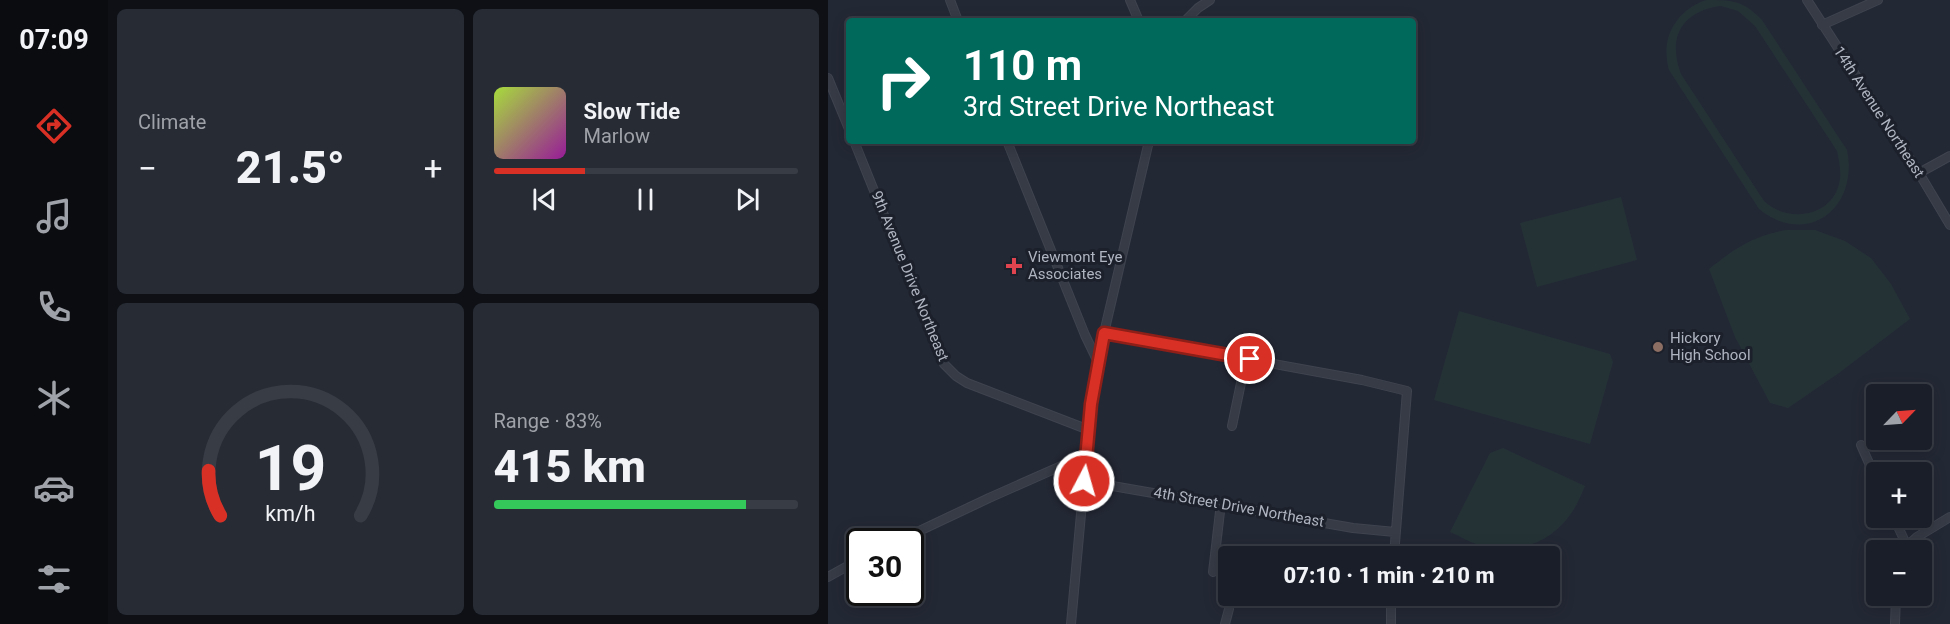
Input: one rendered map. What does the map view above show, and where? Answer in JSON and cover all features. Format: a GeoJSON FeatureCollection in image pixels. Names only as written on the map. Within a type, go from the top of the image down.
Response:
{"type":"FeatureCollection","features":[{"type":"Feature","properties":{"kind":"street"},"geometry":{"type":"LineString","coordinates":[[950,0],[957,18]]}},
{"type":"Feature","properties":{"kind":"street"},"geometry":{"type":"LineString","coordinates":[[1130,0],[1138,18]]}},
{"type":"Feature","properties":{"kind":"street"},"geometry":{"type":"LineString","coordinates":[[1188,18],[1210,0]]}},
{"type":"Feature","properties":{"kind":"street","name":"14th Avenue Northeast"},"geometry":{"type":"LineString","coordinates":[[1807,0],[1950,225]]}},
{"type":"Feature","properties":{"kind":"street"},"geometry":{"type":"LineString","coordinates":[[1822,25],[1878,0]]}},
{"type":"Feature","properties":{"kind":"street"},"geometry":{"type":"LineString","coordinates":[[828,78],[846,122]]}},
{"type":"Feature","properties":{"kind":"street","name":"9th Avenue Drive Northeast"},"geometry":{"type":"LineString","coordinates":[[855,144],[944,364],[967,383],[1089,430]]}},
{"type":"Feature","properties":{"kind":"street"},"geometry":{"type":"LineString","coordinates":[[1008,144],[1098,362]]}},
{"type":"Feature","properties":{"kind":"street"},"geometry":{"type":"LineString","coordinates":[[1071,624],[1086,455],[1098,362],[1148,144]]}},
{"type":"Feature","properties":{"kind":"street"},"geometry":{"type":"LineString","coordinates":[[1919,173],[1950,156]]}},
{"type":"Feature","properties":{"kind":"street"},"geometry":{"type":"LineString","coordinates":[[1104,333],[1362,380],[1407,391],[1394,546]]}},
{"type":"Feature","properties":{"kind":"street"},"geometry":{"type":"LineString","coordinates":[[1232,426],[1246,359]]}},
{"type":"Feature","properties":{"kind":"street"},"geometry":{"type":"LineString","coordinates":[[1861,445],[1868,462]]}},
{"type":"Feature","properties":{"kind":"street"},"geometry":{"type":"LineString","coordinates":[[924,529],[1086,455]]}},
{"type":"Feature","properties":{"kind":"street","name":"4th Street Drive Northeast"},"geometry":{"type":"LineString","coordinates":[[1084,481],[1353,528],[1395,532]]}},
{"type":"Feature","properties":{"kind":"street"},"geometry":{"type":"LineString","coordinates":[[1213,572],[1221,504]]}},
{"type":"Feature","properties":{"kind":"street"},"geometry":{"type":"LineString","coordinates":[[1914,540],[1950,517]]}},
{"type":"Feature","properties":{"kind":"street"},"geometry":{"type":"LineString","coordinates":[[828,577],[846,567]]}},
{"type":"Feature","properties":{"kind":"street"},"geometry":{"type":"LineString","coordinates":[[1391,624],[1392,606]]}},
{"type":"Feature","properties":{"kind":"street"},"geometry":{"type":"LineString","coordinates":[[1895,624],[1896,606]]}},
{"type":"Feature","properties":{"kind":"street"},"geometry":{"type":"LineString","coordinates":[[1225,624],[1229,609]]}},
{"type":"Feature","properties":{"kind":"shaded area"},"geometry":{"type":"Polygon","coordinates":[[[1706,0],[1730,1],[1737,2],[1755,13],[1762,20],[1847,150],[1849,171],[1845,189],[1837,204],[1826,216],[1811,223],[1795,224],[1777,220],[1759,209],[1669,70],[1667,48],[1672,28],[1686,11],[1706,0]],[[1721,6],[1696,14],[1688,20],[1681,28],[1677,38],[1677,61],[1681,74],[1764,201],[1785,213],[1809,213],[1820,209],[1836,192],[1840,179],[1837,151],[1755,26],[1738,11],[1721,6]]]}},
{"type":"Feature","properties":{"kind":"shaded area"},"geometry":{"type":"Polygon","coordinates":[[[1621,197],[1637,260],[1537,287],[1520,223],[1621,197]]]}},
{"type":"Feature","properties":{"kind":"shaded area"},"geometry":{"type":"Polygon","coordinates":[[[1786,230],[1815,230],[1845,241],[1871,258],[1891,284],[1910,319],[1788,408],[1770,403],[1735,337],[1709,269],[1745,244],[1786,230]]]}},
{"type":"Feature","properties":{"kind":"shaded area"},"geometry":{"type":"Polygon","coordinates":[[[1459,311],[1610,354],[1613,362],[1590,444],[1434,400],[1459,311]]]}},
{"type":"Feature","properties":{"kind":"shaded area"},"geometry":{"type":"Polygon","coordinates":[[[1503,448],[1585,486],[1579,500],[1563,524],[1545,538],[1527,546],[1482,546],[1450,532],[1490,453],[1503,448]]]}},
{"type":"Feature","properties":{"kind":"place","name":"Viewmont Eye Associates"},"geometry":{"type":"Point","coordinates":[1014,266]}},
{"type":"Feature","properties":{"kind":"place","name":"Hickory High School"},"geometry":{"type":"Point","coordinates":[1658,347]}},
{"type":"Feature","properties":{"kind":"route"},"geometry":{"type":"LineString","coordinates":[[1084,481],[1091,404],[1104,333],[1250,359]]}}]}
